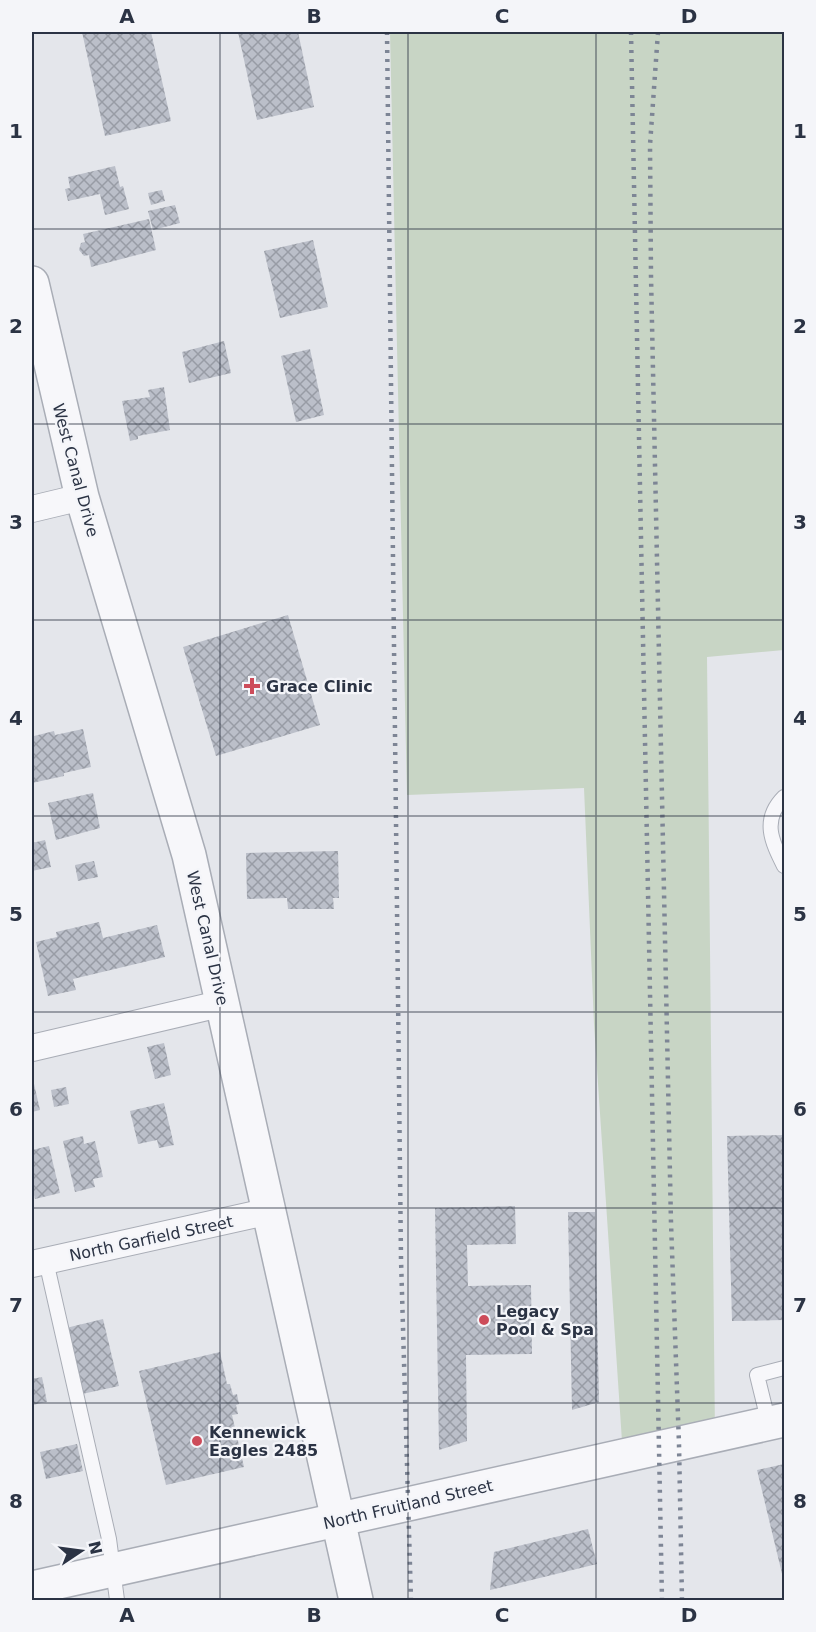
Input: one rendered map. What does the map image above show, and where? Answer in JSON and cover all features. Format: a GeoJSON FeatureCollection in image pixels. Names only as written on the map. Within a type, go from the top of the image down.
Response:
{"type":"FeatureCollection","features":[{"type":"Feature","properties":{"kind":"street","name":"West Canal Drive"},"geometry":{"type":"LineString","coordinates":[[32,283],[82,497],[176,805],[189,855],[356,1600]]}},
{"type":"Feature","properties":{"kind":"street"},"geometry":{"type":"LineString","coordinates":[[32,509],[82,497]]}},
{"type":"Feature","properties":{"kind":"street"},"geometry":{"type":"LineString","coordinates":[[32,1047],[224,1003]]}},
{"type":"Feature","properties":{"kind":"street","name":"North Garfield Street"},"geometry":{"type":"LineString","coordinates":[[39,1262],[270,1211]]}},
{"type":"Feature","properties":{"kind":"street","name":"North Fruitland Street"},"geometry":{"type":"LineString","coordinates":[[32,1588],[115,1585],[338,1520],[777,1422]]}},
{"type":"Feature","properties":{"kind":"lane"},"geometry":{"type":"LineString","coordinates":[[784,797],[772,816],[771,841],[784,866]]}},
{"type":"Feature","properties":{"kind":"lane"},"geometry":{"type":"LineString","coordinates":[[39,1262],[109,1539],[115,1585]]}},
{"type":"Feature","properties":{"kind":"lane"},"geometry":{"type":"LineString","coordinates":[[777,1422],[757,1375],[784,1368]]}},
{"type":"Feature","properties":{"kind":"green space"},"geometry":{"type":"Polygon","coordinates":[[[390,32],[784,32],[784,650],[707,657],[715,1436],[623,1456],[594,1024],[584,788],[407,795],[390,32]]]}},
{"type":"Feature","properties":{"kind":"building"},"geometry":{"type":"Polygon","coordinates":[[[82,32],[151,32],[171,121],[105,136],[82,32]]]}},
{"type":"Feature","properties":{"kind":"building"},"geometry":{"type":"Polygon","coordinates":[[[238,32],[298,32],[314,107],[257,120],[238,32]]]}},
{"type":"Feature","properties":{"kind":"building"},"geometry":{"type":"Polygon","coordinates":[[[115,166],[129,209],[105,215],[100,194],[68,201],[65,189],[70,188],[68,177],[115,166]]]}},
{"type":"Feature","properties":{"kind":"building"},"geometry":{"type":"Polygon","coordinates":[[[162,190],[165,201],[151,205],[148,193],[162,190]]]}},
{"type":"Feature","properties":{"kind":"building"},"geometry":{"type":"Polygon","coordinates":[[[175,205],[180,223],[153,230],[148,211],[175,205]]]}},
{"type":"Feature","properties":{"kind":"building"},"geometry":{"type":"Polygon","coordinates":[[[149,219],[156,250],[91,267],[89,255],[84,256],[79,250],[81,243],[85,242],[83,234],[149,219]]]}},
{"type":"Feature","properties":{"kind":"building"},"geometry":{"type":"Polygon","coordinates":[[[313,240],[328,307],[280,318],[264,251],[313,240]]]}},
{"type":"Feature","properties":{"kind":"building"},"geometry":{"type":"Polygon","coordinates":[[[224,341],[231,373],[189,383],[182,352],[224,341]]]}},
{"type":"Feature","properties":{"kind":"building"},"geometry":{"type":"Polygon","coordinates":[[[310,349],[324,415],[296,422],[281,356],[310,349]]]}},
{"type":"Feature","properties":{"kind":"building"},"geometry":{"type":"Polygon","coordinates":[[[164,387],[170,430],[138,436],[138,439],[130,441],[122,401],[150,397],[148,390],[164,387]]]}},
{"type":"Feature","properties":{"kind":"building","name":"Grace Clinic"},"geometry":{"type":"Polygon","coordinates":[[[288,615],[320,725],[216,756],[183,647],[288,615]]]}},
{"type":"Feature","properties":{"kind":"building"},"geometry":{"type":"Polygon","coordinates":[[[83,729],[91,767],[32,783],[32,731],[34,736],[54,731],[55,735],[83,729]]]}},
{"type":"Feature","properties":{"kind":"building"},"geometry":{"type":"Polygon","coordinates":[[[93,793],[100,828],[56,840],[48,803],[93,793]]]}},
{"type":"Feature","properties":{"kind":"building"},"geometry":{"type":"Polygon","coordinates":[[[45,840],[51,867],[32,871],[32,843],[45,840]]]}},
{"type":"Feature","properties":{"kind":"building"},"geometry":{"type":"Polygon","coordinates":[[[338,851],[339,898],[333,898],[334,909],[288,909],[287,898],[247,899],[246,853],[338,851]]]}},
{"type":"Feature","properties":{"kind":"building"},"geometry":{"type":"Polygon","coordinates":[[[94,861],[98,877],[78,881],[75,865],[94,861]]]}},
{"type":"Feature","properties":{"kind":"building"},"geometry":{"type":"Polygon","coordinates":[[[99,922],[103,938],[157,925],[165,957],[73,979],[76,990],[48,996],[36,942],[57,937],[56,932],[99,922]]]}},
{"type":"Feature","properties":{"kind":"building"},"geometry":{"type":"Polygon","coordinates":[[[164,1043],[171,1075],[155,1079],[147,1047],[164,1043]]]}},
{"type":"Feature","properties":{"kind":"building"},"geometry":{"type":"Polygon","coordinates":[[[32,1075],[40,1110],[32,1112],[32,1075]]]}},
{"type":"Feature","properties":{"kind":"building"},"geometry":{"type":"Polygon","coordinates":[[[66,1087],[69,1104],[54,1107],[51,1090],[66,1087]]]}},
{"type":"Feature","properties":{"kind":"building"},"geometry":{"type":"Polygon","coordinates":[[[164,1103],[174,1145],[159,1148],[157,1140],[138,1144],[130,1111],[164,1103]]]}},
{"type":"Feature","properties":{"kind":"building"},"geometry":{"type":"Polygon","coordinates":[[[784,1135],[784,1320],[732,1321],[727,1136],[784,1135]]]}},
{"type":"Feature","properties":{"kind":"building"},"geometry":{"type":"Polygon","coordinates":[[[83,1136],[84,1144],[95,1141],[103,1177],[93,1179],[95,1187],[75,1192],[63,1141],[83,1136]]]}},
{"type":"Feature","properties":{"kind":"building"},"geometry":{"type":"Polygon","coordinates":[[[49,1146],[60,1193],[35,1199],[32,1187],[32,1150],[49,1146]]]}},
{"type":"Feature","properties":{"kind":"building","name":"Legacy Pool & Spa"},"geometry":{"type":"Polygon","coordinates":[[[515,1206],[516,1244],[467,1245],[468,1286],[531,1285],[532,1354],[466,1355],[467,1441],[439,1450],[435,1208],[515,1206]]]}},
{"type":"Feature","properties":{"kind":"building"},"geometry":{"type":"Polygon","coordinates":[[[568,1212],[595,1212],[599,1402],[572,1410],[568,1212]]]}},
{"type":"Feature","properties":{"kind":"building"},"geometry":{"type":"Polygon","coordinates":[[[103,1319],[119,1386],[82,1394],[66,1328],[103,1319]]]}},
{"type":"Feature","properties":{"kind":"building","name":"Kennewick Eagles 2485"},"geometry":{"type":"Polygon","coordinates":[[[220,1352],[227,1384],[230,1384],[233,1395],[237,1394],[238,1414],[232,1415],[244,1467],[166,1485],[139,1371],[220,1352]]]}},
{"type":"Feature","properties":{"kind":"building"},"geometry":{"type":"Polygon","coordinates":[[[42,1377],[47,1402],[32,1405],[32,1379],[42,1377]]]}},
{"type":"Feature","properties":{"kind":"building"},"geometry":{"type":"Polygon","coordinates":[[[77,1444],[83,1471],[46,1479],[40,1452],[77,1444]]]}},
{"type":"Feature","properties":{"kind":"building"},"geometry":{"type":"Polygon","coordinates":[[[784,1464],[784,1582],[757,1470],[784,1464]]]}},
{"type":"Feature","properties":{"kind":"building"},"geometry":{"type":"Polygon","coordinates":[[[588,1529],[597,1564],[490,1590],[494,1552],[588,1529]]]}},
{"type":"Feature","properties":{"kind":"railway"},"geometry":{"type":"LineString","coordinates":[[387,32],[401,1259],[411,1600]]}},
{"type":"Feature","properties":{"kind":"railway"},"geometry":{"type":"LineString","coordinates":[[631,32],[662,1600]]}},
{"type":"Feature","properties":{"kind":"railway"},"geometry":{"type":"LineString","coordinates":[[658,32],[650,145],[651,276],[671,1223],[682,1600]]}},
{"type":"Feature","properties":{"kind":"place","name":"Grace Clinic"},"geometry":{"type":"Point","coordinates":[252,686]}},
{"type":"Feature","properties":{"kind":"place","name":"Legacy Pool & Spa"},"geometry":{"type":"Point","coordinates":[484,1320]}},
{"type":"Feature","properties":{"kind":"place","name":"Kennewick Eagles 2485"},"geometry":{"type":"Point","coordinates":[197,1441]}}]}
